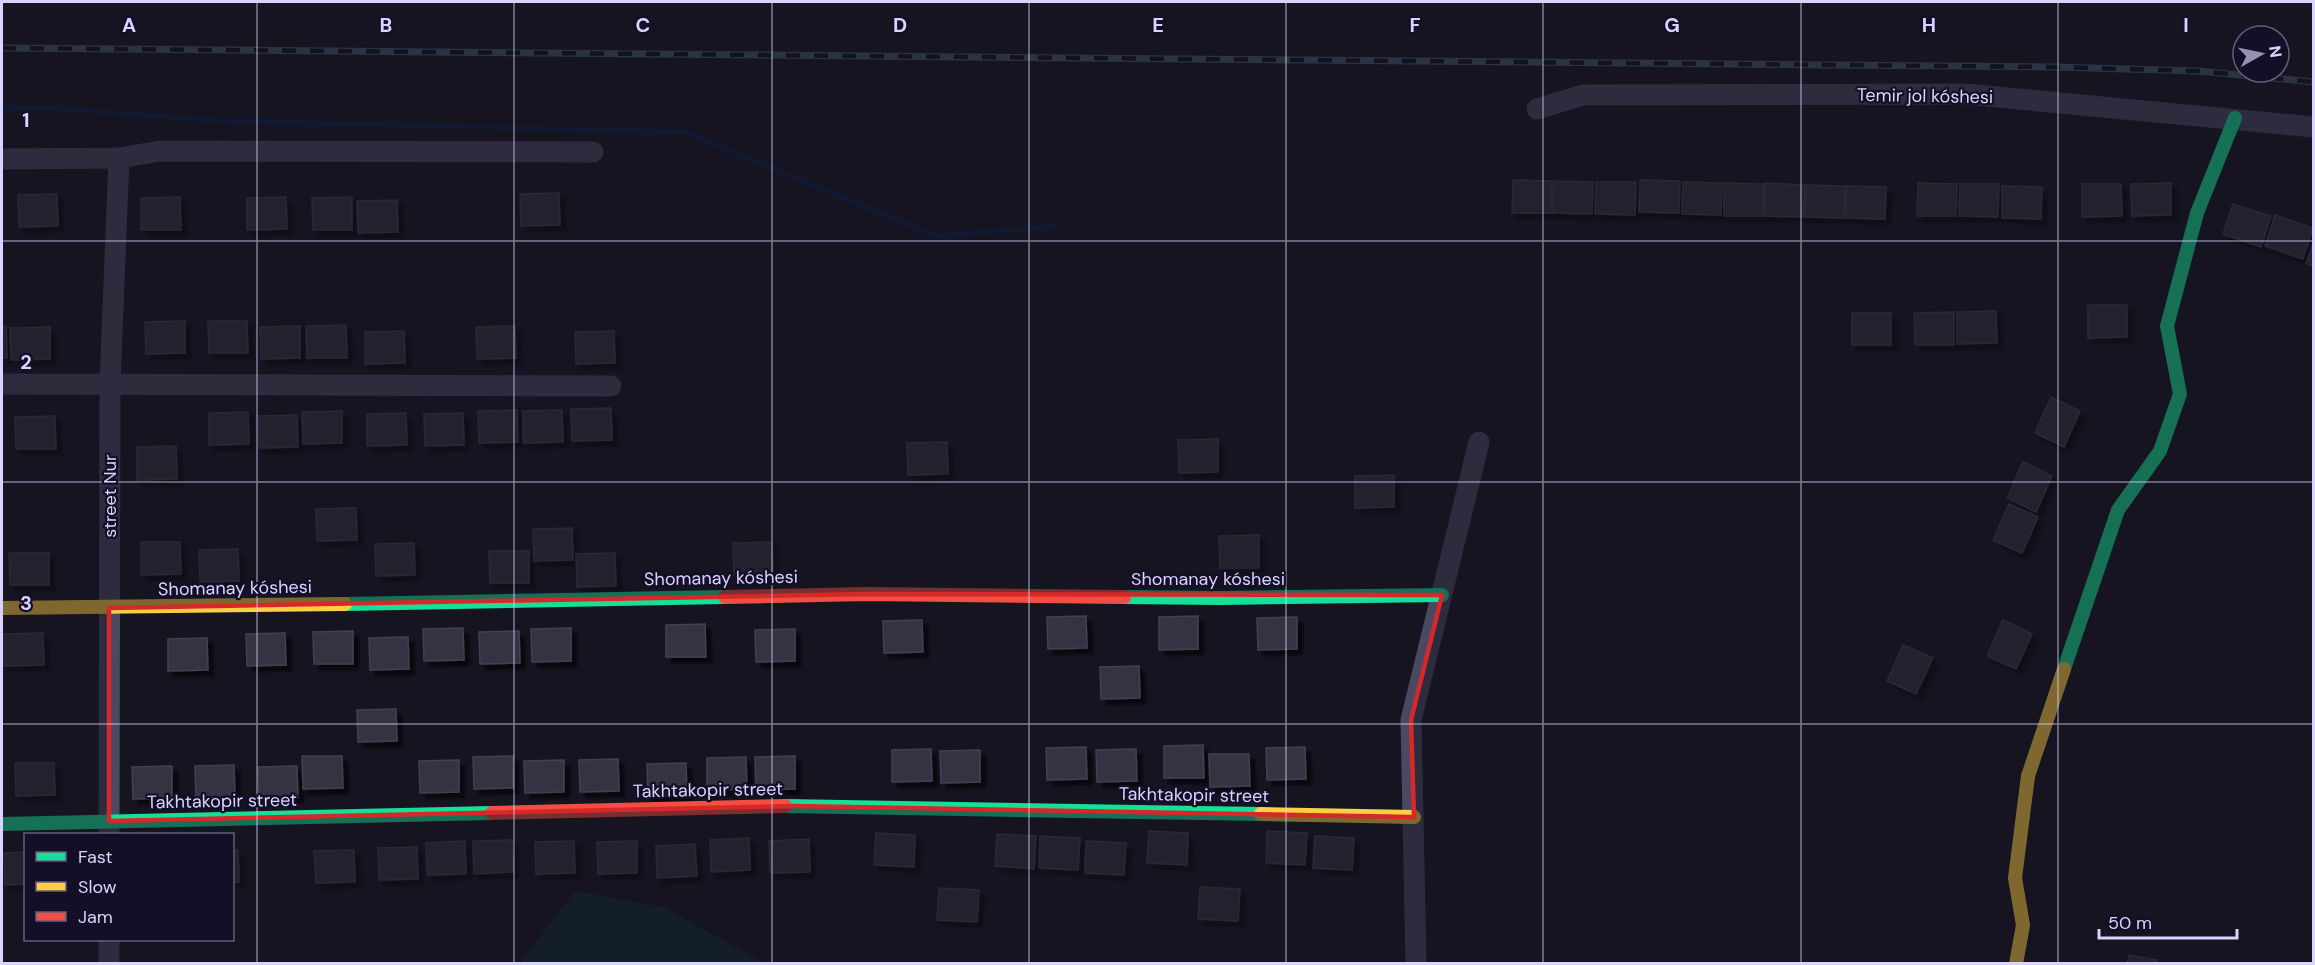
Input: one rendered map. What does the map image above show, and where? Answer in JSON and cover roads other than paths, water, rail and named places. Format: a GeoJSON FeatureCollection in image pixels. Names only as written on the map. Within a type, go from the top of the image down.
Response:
{"type":"FeatureCollection","features":[{"type":"Feature","properties":{"kind":"street","name":"Temir jol kóshesi"},"geometry":{"type":"LineString","coordinates":[[1537,109],[1584,95],[1965,94],[2313,127]]}},
{"type":"Feature","properties":{"kind":"street"},"geometry":{"type":"LineString","coordinates":[[2016,963],[2023,925],[2015,878],[2028,777],[2118,510],[2160,451],[2180,394],[2167,326],[2197,213],[2235,118]]}},
{"type":"Feature","properties":{"kind":"street"},"geometry":{"type":"LineString","coordinates":[[2,159],[119,158],[160,151],[592,152]]}},
{"type":"Feature","properties":{"kind":"street","name":"street Nur"},"geometry":{"type":"LineString","coordinates":[[109,828],[110,383],[119,158]]}},
{"type":"Feature","properties":{"kind":"street"},"geometry":{"type":"LineString","coordinates":[[2,384],[611,386]]}},
{"type":"Feature","properties":{"kind":"street"},"geometry":{"type":"LineString","coordinates":[[1416,963],[1411,720],[1479,442]]}},
{"type":"Feature","properties":{"kind":"street","name":"Shomanay kóshesi"},"geometry":{"type":"LineString","coordinates":[[2,608],[867,594],[1220,598],[1442,595]]}},
{"type":"Feature","properties":{"kind":"street","name":"Takhtakopir street"},"geometry":{"type":"LineString","coordinates":[[2,824],[109,828],[795,806],[1414,817]]}},
{"type":"Feature","properties":{"kind":"street"},"geometry":{"type":"LineString","coordinates":[[109,941],[110,963]]}},
{"type":"Feature","properties":{"kind":"waterway"},"geometry":{"type":"LineString","coordinates":[[2,109],[51,108],[223,121],[685,132],[936,236],[1058,226]]}},
{"type":"Feature","properties":{"kind":"railway"},"geometry":{"type":"LineString","coordinates":[[2,48],[2054,67],[2198,71],[2314,82]]}}]}
